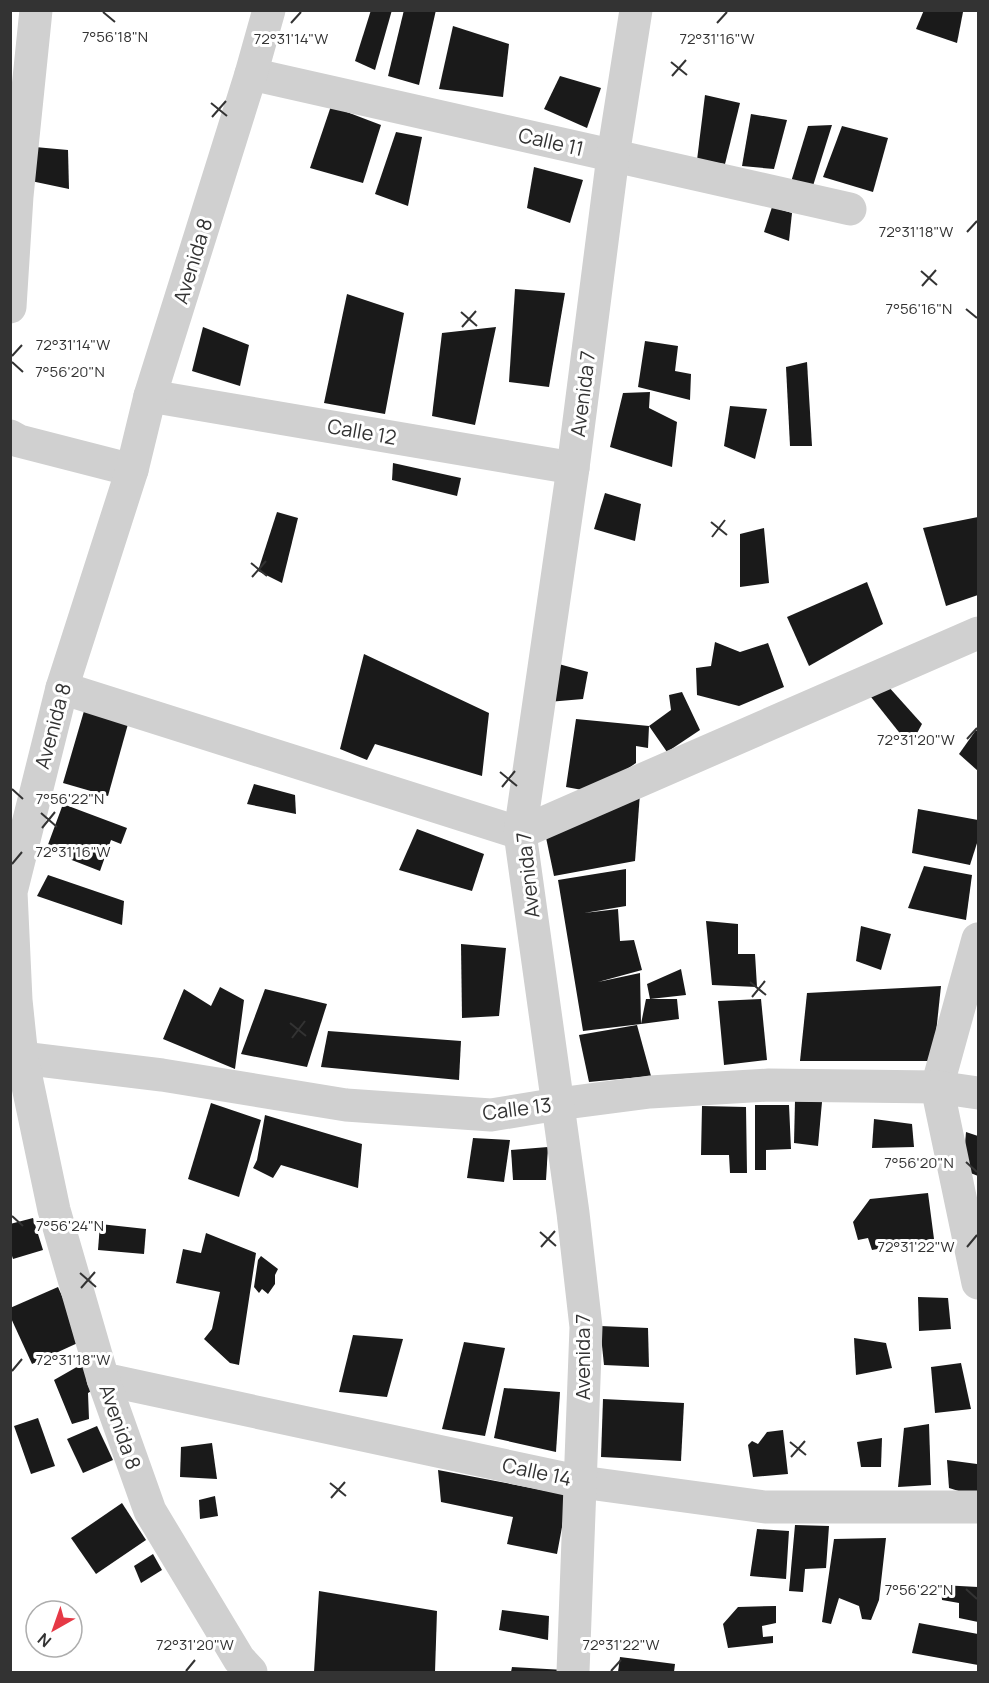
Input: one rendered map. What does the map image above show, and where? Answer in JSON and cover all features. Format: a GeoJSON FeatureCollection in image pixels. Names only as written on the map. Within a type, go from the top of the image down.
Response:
{"type":"FeatureCollection","features":[{"type":"Feature","properties":{"kind":"street"},"geometry":{"type":"LineString","coordinates":[[10,307],[17,196],[36,10]]}},
{"type":"Feature","properties":{"kind":"street","name":"Avenida 8"},"geometry":{"type":"LineString","coordinates":[[243,1668],[150,1511],[103,1379],[54,1210],[22,1058],[13,1000],[11,892],[62,688],[132,470],[150,396],[269,10]]}},
{"type":"Feature","properties":{"kind":"street","name":"Avenida 7"},"geometry":{"type":"LineString","coordinates":[[573,1672],[586,1327],[520,833],[573,468],[613,156],[636,10]]}},
{"type":"Feature","properties":{"kind":"street","name":"Calle 11"},"geometry":{"type":"LineString","coordinates":[[251,74],[850,209]]}},
{"type":"Feature","properties":{"kind":"street","name":"Calle 12"},"geometry":{"type":"LineString","coordinates":[[150,396],[573,468]]}},
{"type":"Feature","properties":{"kind":"street"},"geometry":{"type":"LineString","coordinates":[[10,435],[19,441],[132,470]]}},
{"type":"Feature","properties":{"kind":"street"},"geometry":{"type":"LineString","coordinates":[[62,688],[520,833],[978,633]]}},
{"type":"Feature","properties":{"kind":"street"},"geometry":{"type":"LineString","coordinates":[[978,939],[937,1087],[978,1283]]}},
{"type":"Feature","properties":{"kind":"street","name":"Calle 13"},"geometry":{"type":"LineString","coordinates":[[22,1058],[162,1075],[346,1104],[491,1115],[650,1092],[769,1085],[937,1087],[978,1093]]}},
{"type":"Feature","properties":{"kind":"street","name":"Calle 14"},"geometry":{"type":"LineString","coordinates":[[103,1379],[581,1482],[765,1508],[978,1507]]}},
{"type":"Feature","properties":{"kind":"building"},"geometry":{"type":"Polygon","coordinates":[[[371,10],[392,10],[375,70],[355,61],[371,10]]]}},
{"type":"Feature","properties":{"kind":"building"},"geometry":{"type":"Polygon","coordinates":[[[404,10],[436,10],[419,85],[388,76],[404,10]]]}},
{"type":"Feature","properties":{"kind":"building"},"geometry":{"type":"Polygon","coordinates":[[[924,10],[963,12],[957,43],[916,29],[924,10]]]}},
{"type":"Feature","properties":{"kind":"building"},"geometry":{"type":"Polygon","coordinates":[[[453,26],[509,44],[503,97],[439,89],[453,26]]]}},
{"type":"Feature","properties":{"kind":"building"},"geometry":{"type":"Polygon","coordinates":[[[560,76],[601,88],[587,128],[544,109],[560,76]]]}},
{"type":"Feature","properties":{"kind":"building"},"geometry":{"type":"Polygon","coordinates":[[[705,95],[740,103],[725,164],[697,160],[705,95]]]}},
{"type":"Feature","properties":{"kind":"building"},"geometry":{"type":"Polygon","coordinates":[[[331,106],[381,125],[363,183],[310,168],[331,106]]]}},
{"type":"Feature","properties":{"kind":"building"},"geometry":{"type":"Polygon","coordinates":[[[751,114],[787,120],[774,169],[742,166],[751,114]]]}},
{"type":"Feature","properties":{"kind":"building"},"geometry":{"type":"Polygon","coordinates":[[[832,125],[812,189],[791,182],[808,126],[832,125]]]}},
{"type":"Feature","properties":{"kind":"building"},"geometry":{"type":"Polygon","coordinates":[[[842,126],[888,138],[873,192],[823,177],[842,126]]]}},
{"type":"Feature","properties":{"kind":"building"},"geometry":{"type":"Polygon","coordinates":[[[396,132],[422,137],[408,206],[375,194],[396,132]]]}},
{"type":"Feature","properties":{"kind":"building"},"geometry":{"type":"Polygon","coordinates":[[[35,147],[68,150],[69,189],[31,181],[35,147]]]}},
{"type":"Feature","properties":{"kind":"building"},"geometry":{"type":"Polygon","coordinates":[[[534,167],[583,180],[570,223],[527,208],[534,167]]]}},
{"type":"Feature","properties":{"kind":"building"},"geometry":{"type":"Polygon","coordinates":[[[772,207],[792,213],[789,241],[764,232],[772,207]]]}},
{"type":"Feature","properties":{"kind":"building"},"geometry":{"type":"Polygon","coordinates":[[[515,289],[565,293],[549,387],[509,382],[515,289]]]}},
{"type":"Feature","properties":{"kind":"building"},"geometry":{"type":"Polygon","coordinates":[[[347,294],[404,313],[385,414],[324,403],[347,294]]]}},
{"type":"Feature","properties":{"kind":"building"},"geometry":{"type":"Polygon","coordinates":[[[203,327],[249,345],[240,386],[192,371],[203,327]]]}},
{"type":"Feature","properties":{"kind":"building"},"geometry":{"type":"Polygon","coordinates":[[[496,327],[475,425],[432,416],[442,333],[496,327]]]}},
{"type":"Feature","properties":{"kind":"building"},"geometry":{"type":"Polygon","coordinates":[[[645,341],[678,346],[675,371],[691,374],[690,400],[638,387],[645,341]]]}},
{"type":"Feature","properties":{"kind":"building"},"geometry":{"type":"Polygon","coordinates":[[[807,362],[812,446],[790,446],[786,367],[807,362]]]}},
{"type":"Feature","properties":{"kind":"building"},"geometry":{"type":"Polygon","coordinates":[[[650,392],[649,408],[677,422],[672,467],[610,447],[623,393],[650,392]]]}},
{"type":"Feature","properties":{"kind":"building"},"geometry":{"type":"Polygon","coordinates":[[[730,406],[767,409],[755,459],[724,446],[730,406]]]}},
{"type":"Feature","properties":{"kind":"building"},"geometry":{"type":"Polygon","coordinates":[[[393,463],[461,478],[457,496],[392,480],[393,463]]]}},
{"type":"Feature","properties":{"kind":"building"},"geometry":{"type":"Polygon","coordinates":[[[605,493],[641,504],[635,541],[594,529],[605,493]]]}},
{"type":"Feature","properties":{"kind":"building"},"geometry":{"type":"Polygon","coordinates":[[[277,512],[298,518],[282,583],[258,571],[277,512]]]}},
{"type":"Feature","properties":{"kind":"building"},"geometry":{"type":"Polygon","coordinates":[[[978,517],[978,595],[946,606],[923,528],[978,517]]]}},
{"type":"Feature","properties":{"kind":"building"},"geometry":{"type":"Polygon","coordinates":[[[764,528],[769,583],[740,587],[740,534],[764,528]]]}},
{"type":"Feature","properties":{"kind":"building"},"geometry":{"type":"Polygon","coordinates":[[[867,582],[883,624],[809,666],[787,617],[867,582]]]}},
{"type":"Feature","properties":{"kind":"building"},"geometry":{"type":"Polygon","coordinates":[[[715,642],[740,652],[768,643],[784,687],[739,706],[697,695],[696,668],[711,666],[715,642]]]}},
{"type":"Feature","properties":{"kind":"building"},"geometry":{"type":"Polygon","coordinates":[[[364,654],[489,713],[482,776],[375,744],[367,760],[340,749],[364,654]]]}},
{"type":"Feature","properties":{"kind":"building"},"geometry":{"type":"Polygon","coordinates":[[[555,663],[588,672],[583,699],[548,702],[555,663]]]}},
{"type":"Feature","properties":{"kind":"building"},"geometry":{"type":"Polygon","coordinates":[[[887,685],[922,724],[910,746],[867,692],[887,685]]]}},
{"type":"Feature","properties":{"kind":"building"},"geometry":{"type":"Polygon","coordinates":[[[682,692],[700,730],[667,752],[649,726],[671,710],[669,695],[682,692]]]}},
{"type":"Feature","properties":{"kind":"building"},"geometry":{"type":"Polygon","coordinates":[[[84,711],[128,724],[108,796],[63,783],[84,711]]]}},
{"type":"Feature","properties":{"kind":"building"},"geometry":{"type":"Polygon","coordinates":[[[576,719],[649,726],[648,748],[636,746],[636,763],[605,784],[604,794],[566,787],[576,719]]]}},
{"type":"Feature","properties":{"kind":"building"},"geometry":{"type":"Polygon","coordinates":[[[976,730],[978,732],[978,771],[959,754],[976,730]]]}},
{"type":"Feature","properties":{"kind":"building"},"geometry":{"type":"Polygon","coordinates":[[[254,784],[295,795],[296,814],[247,804],[254,784]]]}},
{"type":"Feature","properties":{"kind":"building"},"geometry":{"type":"Polygon","coordinates":[[[640,793],[635,861],[554,876],[544,828],[640,793]]]}},
{"type":"Feature","properties":{"kind":"building"},"geometry":{"type":"Polygon","coordinates":[[[63,804],[127,828],[121,844],[111,840],[100,871],[46,850],[63,804]]]}},
{"type":"Feature","properties":{"kind":"building"},"geometry":{"type":"Polygon","coordinates":[[[918,809],[978,820],[978,840],[970,865],[912,853],[918,809]]]}},
{"type":"Feature","properties":{"kind":"building"},"geometry":{"type":"Polygon","coordinates":[[[417,829],[484,854],[472,891],[399,870],[417,829]]]}},
{"type":"Feature","properties":{"kind":"building"},"geometry":{"type":"Polygon","coordinates":[[[924,866],[972,875],[966,920],[908,908],[924,866]]]}},
{"type":"Feature","properties":{"kind":"building"},"geometry":{"type":"Polygon","coordinates":[[[626,869],[626,906],[584,913],[618,909],[620,941],[634,940],[642,970],[598,982],[640,973],[641,1024],[583,1031],[558,880],[626,869]]]}},
{"type":"Feature","properties":{"kind":"building"},"geometry":{"type":"Polygon","coordinates":[[[48,875],[124,901],[122,925],[37,896],[48,875]]]}},
{"type":"Feature","properties":{"kind":"building"},"geometry":{"type":"Polygon","coordinates":[[[706,921],[738,924],[738,954],[755,954],[757,987],[712,985],[706,921]]]}},
{"type":"Feature","properties":{"kind":"building"},"geometry":{"type":"Polygon","coordinates":[[[861,926],[891,934],[881,970],[856,961],[861,926]]]}},
{"type":"Feature","properties":{"kind":"building"},"geometry":{"type":"Polygon","coordinates":[[[461,944],[506,948],[499,1016],[462,1018],[461,944]]]}},
{"type":"Feature","properties":{"kind":"building"},"geometry":{"type":"Polygon","coordinates":[[[681,969],[686,995],[650,999],[647,984],[681,969]]]}},
{"type":"Feature","properties":{"kind":"building"},"geometry":{"type":"Polygon","coordinates":[[[941,986],[933,1061],[800,1061],[807,993],[941,986]]]}},
{"type":"Feature","properties":{"kind":"building"},"geometry":{"type":"Polygon","coordinates":[[[220,987],[244,1000],[235,1069],[163,1039],[184,989],[211,1006],[220,987]]]}},
{"type":"Feature","properties":{"kind":"building"},"geometry":{"type":"Polygon","coordinates":[[[265,989],[327,1004],[307,1067],[241,1054],[265,989]]]}},
{"type":"Feature","properties":{"kind":"building"},"geometry":{"type":"Polygon","coordinates":[[[646,999],[677,999],[679,1019],[641,1024],[646,999]]]}},
{"type":"Feature","properties":{"kind":"building"},"geometry":{"type":"Polygon","coordinates":[[[761,999],[767,1060],[724,1065],[718,1001],[761,999]]]}},
{"type":"Feature","properties":{"kind":"building"},"geometry":{"type":"Polygon","coordinates":[[[637,1025],[651,1076],[589,1082],[579,1035],[637,1025]]]}},
{"type":"Feature","properties":{"kind":"building"},"geometry":{"type":"Polygon","coordinates":[[[328,1031],[461,1041],[459,1080],[321,1067],[328,1031]]]}},
{"type":"Feature","properties":{"kind":"building"},"geometry":{"type":"Polygon","coordinates":[[[795,1101],[822,1102],[818,1146],[794,1143],[795,1101]]]}},
{"type":"Feature","properties":{"kind":"building"},"geometry":{"type":"Polygon","coordinates":[[[211,1103],[261,1120],[239,1197],[188,1179],[211,1103]]]}},
{"type":"Feature","properties":{"kind":"building"},"geometry":{"type":"Polygon","coordinates":[[[755,1105],[789,1105],[791,1149],[766,1150],[766,1170],[755,1170],[755,1105]]]}},
{"type":"Feature","properties":{"kind":"building"},"geometry":{"type":"Polygon","coordinates":[[[702,1106],[746,1107],[747,1173],[730,1173],[729,1155],[701,1155],[702,1106]]]}},
{"type":"Feature","properties":{"kind":"building"},"geometry":{"type":"Polygon","coordinates":[[[265,1115],[362,1144],[358,1188],[281,1165],[273,1178],[253,1168],[257,1160],[265,1115]]]}},
{"type":"Feature","properties":{"kind":"building"},"geometry":{"type":"Polygon","coordinates":[[[874,1119],[912,1124],[914,1147],[872,1148],[874,1119]]]}},
{"type":"Feature","properties":{"kind":"building"},"geometry":{"type":"Polygon","coordinates":[[[966,1132],[978,1136],[978,1176],[963,1170],[966,1132]]]}},
{"type":"Feature","properties":{"kind":"building"},"geometry":{"type":"Polygon","coordinates":[[[473,1138],[510,1140],[504,1182],[467,1178],[473,1138]]]}},
{"type":"Feature","properties":{"kind":"building"},"geometry":{"type":"Polygon","coordinates":[[[548,1147],[546,1180],[513,1180],[511,1150],[548,1147]]]}},
{"type":"Feature","properties":{"kind":"building"},"geometry":{"type":"Polygon","coordinates":[[[928,1193],[934,1239],[872,1250],[868,1238],[858,1240],[853,1222],[870,1199],[928,1193]]]}},
{"type":"Feature","properties":{"kind":"building"},"geometry":{"type":"Polygon","coordinates":[[[33,1218],[43,1250],[13,1259],[10,1250],[10,1224],[33,1218]]]}},
{"type":"Feature","properties":{"kind":"building"},"geometry":{"type":"Polygon","coordinates":[[[100,1224],[146,1229],[144,1254],[98,1250],[100,1224]]]}},
{"type":"Feature","properties":{"kind":"building"},"geometry":{"type":"Polygon","coordinates":[[[206,1233],[256,1253],[239,1365],[230,1363],[204,1339],[212,1329],[220,1292],[176,1283],[183,1249],[201,1253],[206,1233]]]}},
{"type":"Feature","properties":{"kind":"building"},"geometry":{"type":"Polygon","coordinates":[[[261,1256],[278,1269],[275,1284],[268,1294],[262,1289],[259,1293],[254,1287],[258,1260],[261,1256]]]}},
{"type":"Feature","properties":{"kind":"building"},"geometry":{"type":"Polygon","coordinates":[[[58,1287],[82,1341],[32,1364],[10,1316],[10,1308],[58,1287]]]}},
{"type":"Feature","properties":{"kind":"building"},"geometry":{"type":"Polygon","coordinates":[[[918,1297],[948,1298],[951,1329],[919,1331],[918,1297]]]}},
{"type":"Feature","properties":{"kind":"building"},"geometry":{"type":"Polygon","coordinates":[[[600,1326],[648,1328],[649,1367],[604,1365],[600,1326]]]}},
{"type":"Feature","properties":{"kind":"building"},"geometry":{"type":"Polygon","coordinates":[[[353,1335],[403,1339],[387,1397],[339,1392],[353,1335]]]}},
{"type":"Feature","properties":{"kind":"building"},"geometry":{"type":"Polygon","coordinates":[[[854,1338],[886,1343],[892,1368],[856,1375],[854,1338]]]}},
{"type":"Feature","properties":{"kind":"building"},"geometry":{"type":"Polygon","coordinates":[[[464,1342],[505,1348],[485,1436],[442,1429],[464,1342]]]}},
{"type":"Feature","properties":{"kind":"building"},"geometry":{"type":"Polygon","coordinates":[[[961,1363],[971,1409],[935,1413],[931,1367],[961,1363]]]}},
{"type":"Feature","properties":{"kind":"building"},"geometry":{"type":"Polygon","coordinates":[[[82,1364],[98,1387],[88,1393],[89,1419],[72,1424],[54,1380],[82,1364]]]}},
{"type":"Feature","properties":{"kind":"building"},"geometry":{"type":"Polygon","coordinates":[[[504,1388],[560,1392],[556,1452],[494,1438],[504,1388]]]}},
{"type":"Feature","properties":{"kind":"building"},"geometry":{"type":"Polygon","coordinates":[[[603,1399],[684,1403],[681,1461],[601,1457],[603,1399]]]}},
{"type":"Feature","properties":{"kind":"building"},"geometry":{"type":"Polygon","coordinates":[[[38,1418],[55,1466],[31,1474],[14,1426],[38,1418]]]}},
{"type":"Feature","properties":{"kind":"building"},"geometry":{"type":"Polygon","coordinates":[[[929,1424],[931,1485],[898,1487],[904,1428],[929,1424]]]}},
{"type":"Feature","properties":{"kind":"building"},"geometry":{"type":"Polygon","coordinates":[[[97,1426],[113,1460],[83,1473],[67,1439],[97,1426]]]}},
{"type":"Feature","properties":{"kind":"building"},"geometry":{"type":"Polygon","coordinates":[[[783,1430],[788,1474],[753,1477],[748,1445],[752,1441],[758,1444],[767,1432],[783,1430]]]}},
{"type":"Feature","properties":{"kind":"building"},"geometry":{"type":"Polygon","coordinates":[[[882,1438],[881,1467],[861,1467],[857,1442],[882,1438]]]}},
{"type":"Feature","properties":{"kind":"building"},"geometry":{"type":"Polygon","coordinates":[[[212,1443],[217,1479],[180,1477],[181,1447],[212,1443]]]}},
{"type":"Feature","properties":{"kind":"building"},"geometry":{"type":"Polygon","coordinates":[[[947,1460],[977,1464],[978,1497],[949,1488],[947,1460]]]}},
{"type":"Feature","properties":{"kind":"building"},"geometry":{"type":"Polygon","coordinates":[[[438,1470],[568,1495],[557,1554],[507,1544],[513,1517],[441,1502],[438,1470]]]}},
{"type":"Feature","properties":{"kind":"building"},"geometry":{"type":"Polygon","coordinates":[[[215,1496],[218,1516],[200,1519],[199,1500],[215,1496]]]}},
{"type":"Feature","properties":{"kind":"building"},"geometry":{"type":"Polygon","coordinates":[[[122,1503],[146,1540],[96,1574],[71,1538],[122,1503]]]}},
{"type":"Feature","properties":{"kind":"building"},"geometry":{"type":"Polygon","coordinates":[[[795,1525],[829,1526],[826,1568],[805,1569],[803,1592],[789,1591],[795,1525]]]}},
{"type":"Feature","properties":{"kind":"building"},"geometry":{"type":"Polygon","coordinates":[[[757,1529],[789,1531],[786,1579],[750,1576],[757,1529]]]}},
{"type":"Feature","properties":{"kind":"building"},"geometry":{"type":"Polygon","coordinates":[[[886,1538],[879,1600],[871,1620],[862,1619],[859,1606],[839,1598],[831,1624],[822,1622],[834,1539],[886,1538]]]}},
{"type":"Feature","properties":{"kind":"building"},"geometry":{"type":"Polygon","coordinates":[[[153,1554],[162,1570],[141,1583],[134,1566],[153,1554]]]}},
{"type":"Feature","properties":{"kind":"building"},"geometry":{"type":"Polygon","coordinates":[[[941,1585],[978,1587],[978,1622],[959,1618],[959,1603],[942,1600],[941,1585]]]}},
{"type":"Feature","properties":{"kind":"building"},"geometry":{"type":"Polygon","coordinates":[[[319,1591],[437,1611],[435,1672],[314,1672],[319,1591]]]}},
{"type":"Feature","properties":{"kind":"building"},"geometry":{"type":"Polygon","coordinates":[[[776,1606],[776,1623],[762,1626],[763,1637],[773,1636],[773,1643],[728,1648],[723,1624],[738,1607],[776,1606]]]}},
{"type":"Feature","properties":{"kind":"building"},"geometry":{"type":"Polygon","coordinates":[[[502,1610],[549,1616],[548,1640],[499,1630],[502,1610]]]}},
{"type":"Feature","properties":{"kind":"building"},"geometry":{"type":"Polygon","coordinates":[[[919,1623],[978,1634],[978,1665],[912,1653],[919,1623]]]}},
{"type":"Feature","properties":{"kind":"building"},"geometry":{"type":"Polygon","coordinates":[[[620,1657],[675,1664],[674,1672],[618,1672],[620,1657]]]}},
{"type":"Feature","properties":{"kind":"building"},"geometry":{"type":"Polygon","coordinates":[[[512,1667],[564,1670],[564,1672],[511,1672],[512,1667]]]}}]}
